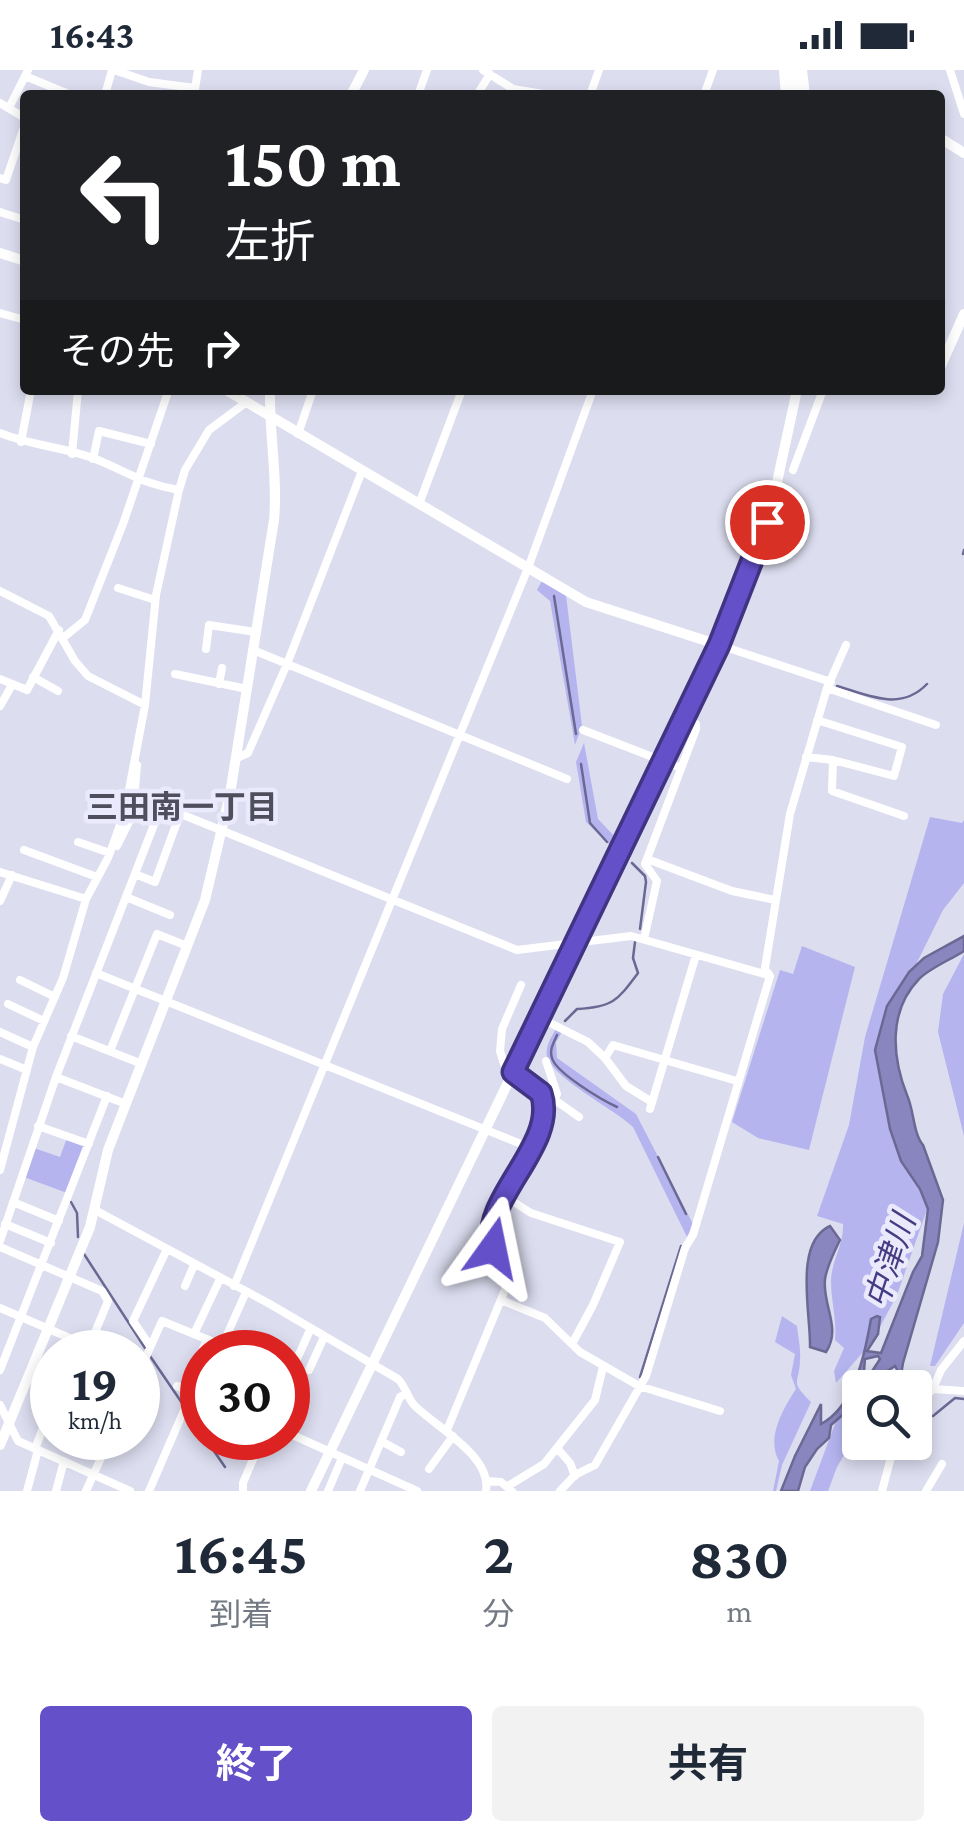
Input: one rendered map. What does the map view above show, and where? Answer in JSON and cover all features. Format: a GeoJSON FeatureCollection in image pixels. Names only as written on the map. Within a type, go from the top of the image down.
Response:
{"type":"FeatureCollection","features":[{"type":"Feature","properties":{"kind":"street"},"geometry":{"type":"LineString","coordinates":[[113,70],[186,90]]}},
{"type":"Feature","properties":{"kind":"street"},"geometry":{"type":"LineString","coordinates":[[149,82],[152,70]]}},
{"type":"Feature","properties":{"kind":"street"},"geometry":{"type":"LineString","coordinates":[[950,70],[964,114]]}},
{"type":"Feature","properties":{"kind":"street"},"geometry":{"type":"LineString","coordinates":[[487,72],[513,90]]}},
{"type":"Feature","properties":{"kind":"street"},"geometry":{"type":"LineString","coordinates":[[3,106],[27,73],[61,90]]}},
{"type":"Feature","properties":{"kind":"street"},"geometry":{"type":"LineString","coordinates":[[0,178],[6,180],[20,137]]}},
{"type":"Feature","properties":{"kind":"street"},"geometry":{"type":"LineString","coordinates":[[945,357],[964,314]]}},
{"type":"Feature","properties":{"kind":"street"},"geometry":{"type":"LineString","coordinates":[[21,442],[30,395]]}},
{"type":"Feature","properties":{"kind":"street"},"geometry":{"type":"LineString","coordinates":[[72,454],[78,395]]}},
{"type":"Feature","properties":{"kind":"street"},"geometry":{"type":"LineString","coordinates":[[0,679],[27,690],[61,634],[85,620],[167,395]]}},
{"type":"Feature","properties":{"kind":"street"},"geometry":{"type":"LineString","coordinates":[[232,395],[594,606],[719,645],[936,725]]}},
{"type":"Feature","properties":{"kind":"street"},"geometry":{"type":"LineString","coordinates":[[0,1444],[95,1210],[104,1164],[205,900],[224,830],[277,488],[270,395]]}},
{"type":"Feature","properties":{"kind":"street"},"geometry":{"type":"LineString","coordinates":[[298,434],[311,395]]}},
{"type":"Feature","properties":{"kind":"street"},"geometry":{"type":"LineString","coordinates":[[419,504],[460,395]]}},
{"type":"Feature","properties":{"kind":"street"},"geometry":{"type":"LineString","coordinates":[[234,1286],[528,568],[592,395]]}},
{"type":"Feature","properties":{"kind":"street"},"geometry":{"type":"LineString","coordinates":[[310,1491],[719,645],[771,510],[796,395]]}},
{"type":"Feature","properties":{"kind":"street"},"geometry":{"type":"LineString","coordinates":[[792,470],[821,395]]}},
{"type":"Feature","properties":{"kind":"street"},"geometry":{"type":"LineString","coordinates":[[109,856],[125,811],[145,705],[155,600],[178,490],[209,430],[244,404]]}},
{"type":"Feature","properties":{"kind":"street"},"geometry":{"type":"LineString","coordinates":[[94,458],[99,431],[151,444]]}},
{"type":"Feature","properties":{"kind":"street"},"geometry":{"type":"LineString","coordinates":[[0,433],[21,442],[94,458],[138,481],[178,490]]}},
{"type":"Feature","properties":{"kind":"street"},"geometry":{"type":"LineString","coordinates":[[236,758],[248,753],[288,664],[362,471]]}},
{"type":"Feature","properties":{"kind":"street"},"geometry":{"type":"LineString","coordinates":[[118,588],[155,600]]}},
{"type":"Feature","properties":{"kind":"street"},"geometry":{"type":"LineString","coordinates":[[0,590],[49,616],[75,662],[88,676],[145,705]]}},
{"type":"Feature","properties":{"kind":"street"},"geometry":{"type":"LineString","coordinates":[[206,649],[209,625],[256,632]]}},
{"type":"Feature","properties":{"kind":"street"},"geometry":{"type":"LineString","coordinates":[[560,1491],[575,1476],[595,1465],[646,1376],[770,976],[764,968],[790,814],[817,720],[846,644]]}},
{"type":"Feature","properties":{"kind":"street"},"geometry":{"type":"LineString","coordinates":[[253,650],[567,778]]}},
{"type":"Feature","properties":{"kind":"street"},"geometry":{"type":"LineString","coordinates":[[219,684],[222,668]]}},
{"type":"Feature","properties":{"kind":"street"},"geometry":{"type":"LineString","coordinates":[[175,674],[247,689]]}},
{"type":"Feature","properties":{"kind":"street"},"geometry":{"type":"LineString","coordinates":[[34,677],[58,691]]}},
{"type":"Feature","properties":{"kind":"street"},"geometry":{"type":"LineString","coordinates":[[0,706],[12,685]]}},
{"type":"Feature","properties":{"kind":"street"},"geometry":{"type":"LineString","coordinates":[[644,939],[656,881],[645,864],[696,729],[685,714]]}},
{"type":"Feature","properties":{"kind":"street"},"geometry":{"type":"LineString","coordinates":[[806,757],[832,760],[893,778],[902,747],[817,720]]}},
{"type":"Feature","properties":{"kind":"street"},"geometry":{"type":"LineString","coordinates":[[583,730],[681,768]]}},
{"type":"Feature","properties":{"kind":"street"},"geometry":{"type":"LineString","coordinates":[[0,1170],[34,1047],[86,898],[133,814],[138,760],[135,756]]}},
{"type":"Feature","properties":{"kind":"street"},"geometry":{"type":"LineString","coordinates":[[832,760],[832,792],[893,809],[904,816]]}},
{"type":"Feature","properties":{"kind":"street"},"geometry":{"type":"LineString","coordinates":[[133,814],[150,806],[224,830],[518,950],[631,936],[767,972]]}},
{"type":"Feature","properties":{"kind":"street"},"geometry":{"type":"LineString","coordinates":[[93,1330],[108,1300],[102,1291],[0,1244],[56,1076],[156,817],[178,818]]}},
{"type":"Feature","properties":{"kind":"street"},"geometry":{"type":"LineString","coordinates":[[135,874],[154,882],[178,818]]}},
{"type":"Feature","properties":{"kind":"street"},"geometry":{"type":"LineString","coordinates":[[78,842],[109,856]]}},
{"type":"Feature","properties":{"kind":"street"},"geometry":{"type":"LineString","coordinates":[[24,850],[98,878]]}},
{"type":"Feature","properties":{"kind":"street"},"geometry":{"type":"LineString","coordinates":[[647,859],[732,891],[775,900]]}},
{"type":"Feature","properties":{"kind":"street"},"geometry":{"type":"LineString","coordinates":[[0,872],[86,898]]}},
{"type":"Feature","properties":{"kind":"street"},"geometry":{"type":"LineString","coordinates":[[0,901],[12,875]]}},
{"type":"Feature","properties":{"kind":"street"},"geometry":{"type":"LineString","coordinates":[[126,897],[170,915]]}},
{"type":"Feature","properties":{"kind":"street"},"geometry":{"type":"LineString","coordinates":[[110,1051],[157,934],[187,946]]}},
{"type":"Feature","properties":{"kind":"street"},"geometry":{"type":"LineString","coordinates":[[540,1018],[588,1042],[626,1086],[651,1106],[696,955]]}},
{"type":"Feature","properties":{"kind":"street"},"geometry":{"type":"LineString","coordinates":[[96,973],[531,1148]]}},
{"type":"Feature","properties":{"kind":"street"},"geometry":{"type":"LineString","coordinates":[[20,980],[54,997]]}},
{"type":"Feature","properties":{"kind":"street"},"geometry":{"type":"LineString","coordinates":[[521,985],[502,1029],[500,1051],[504,1064],[541,1093],[546,1116]]}},
{"type":"Feature","properties":{"kind":"street"},"geometry":{"type":"LineString","coordinates":[[10,1007],[44,1021]]}},
{"type":"Feature","properties":{"kind":"street"},"geometry":{"type":"LineString","coordinates":[[0,1032],[34,1047]]}},
{"type":"Feature","properties":{"kind":"street"},"geometry":{"type":"LineString","coordinates":[[71,1036],[142,1064]]}},
{"type":"Feature","properties":{"kind":"street"},"geometry":{"type":"LineString","coordinates":[[605,1058],[614,1044],[737,1081]]}},
{"type":"Feature","properties":{"kind":"street"},"geometry":{"type":"LineString","coordinates":[[0,1058],[27,1070]]}},
{"type":"Feature","properties":{"kind":"street"},"geometry":{"type":"LineString","coordinates":[[428,1469],[450,1433],[509,1278],[493,1248],[491,1230],[493,1219],[555,1100],[556,1084],[546,1062]]}},
{"type":"Feature","properties":{"kind":"street"},"geometry":{"type":"LineString","coordinates":[[56,1076],[126,1104]]}},
{"type":"Feature","properties":{"kind":"street"},"geometry":{"type":"LineString","coordinates":[[0,1370],[106,1096]]}},
{"type":"Feature","properties":{"kind":"street"},"geometry":{"type":"LineString","coordinates":[[555,1100],[579,1117]]}},
{"type":"Feature","properties":{"kind":"street"},"geometry":{"type":"LineString","coordinates":[[38,1126],[89,1144]]}},
{"type":"Feature","properties":{"kind":"street"},"geometry":{"type":"LineString","coordinates":[[506,1197],[531,1213],[620,1242],[572,1344]]}},
{"type":"Feature","properties":{"kind":"street"},"geometry":{"type":"LineString","coordinates":[[13,1202],[59,1221]]}},
{"type":"Feature","properties":{"kind":"street"},"geometry":{"type":"LineString","coordinates":[[95,1210],[398,1379],[412,1404],[450,1433],[482,1468],[486,1486],[498,1481],[510,1489],[535,1472],[594,1400],[603,1367]]}},
{"type":"Feature","properties":{"kind":"street"},"geometry":{"type":"LineString","coordinates":[[5,1224],[51,1243]]}},
{"type":"Feature","properties":{"kind":"street"},"geometry":{"type":"LineString","coordinates":[[140,1330],[134,1320],[167,1250]]}},
{"type":"Feature","properties":{"kind":"street"},"geometry":{"type":"LineString","coordinates":[[184,1286],[194,1265]]}},
{"type":"Feature","properties":{"kind":"street"},"geometry":{"type":"LineString","coordinates":[[196,1330],[220,1279]]}},
{"type":"Feature","properties":{"kind":"street"},"geometry":{"type":"LineString","coordinates":[[229,1330],[246,1292]]}},
{"type":"Feature","properties":{"kind":"street"},"geometry":{"type":"LineString","coordinates":[[501,1300],[545,1318],[603,1367],[639,1386],[720,1411]]}},
{"type":"Feature","properties":{"kind":"street"},"geometry":{"type":"LineString","coordinates":[[0,1308],[48,1329]]}},
{"type":"Feature","properties":{"kind":"street"},"geometry":{"type":"LineString","coordinates":[[157,1330],[162,1320],[185,1330]]}},
{"type":"Feature","properties":{"kind":"street"},"geometry":{"type":"LineString","coordinates":[[310,1368],[324,1338]]}},
{"type":"Feature","properties":{"kind":"street"},"geometry":{"type":"LineString","coordinates":[[964,1341],[941,1370],[933,1389],[964,1391]]}},
{"type":"Feature","properties":{"kind":"street"},"geometry":{"type":"LineString","coordinates":[[329,1353],[334,1343]]}},
{"type":"Feature","properties":{"kind":"street"},"geometry":{"type":"LineString","coordinates":[[360,1491],[400,1397],[407,1393]]}},
{"type":"Feature","properties":{"kind":"street"},"geometry":{"type":"LineString","coordinates":[[0,1405],[18,1441],[30,1446]]}},
{"type":"Feature","properties":{"kind":"street"},"geometry":{"type":"LineString","coordinates":[[149,1491],[180,1420]]}},
{"type":"Feature","properties":{"kind":"street"},"geometry":{"type":"LineString","coordinates":[[381,1441],[401,1452]]}},
{"type":"Feature","properties":{"kind":"street"},"geometry":{"type":"LineString","coordinates":[[310,1443],[417,1491]]}},
{"type":"Feature","properties":{"kind":"street"},"geometry":{"type":"LineString","coordinates":[[557,1448],[575,1476]]}},
{"type":"Feature","properties":{"kind":"street"},"geometry":{"type":"LineString","coordinates":[[328,1491],[342,1458]]}},
{"type":"Feature","properties":{"kind":"street"},"geometry":{"type":"LineString","coordinates":[[27,1491],[34,1460]]}},
{"type":"Feature","properties":{"kind":"street"},"geometry":{"type":"LineString","coordinates":[[60,1460],[130,1491]]}},
{"type":"Feature","properties":{"kind":"street"},"geometry":{"type":"LineString","coordinates":[[86,1491],[100,1460]]}},
{"type":"Feature","properties":{"kind":"street"},"geometry":{"type":"LineString","coordinates":[[243,1491],[253,1460]]}},
{"type":"Feature","properties":{"kind":"street"},"geometry":{"type":"LineString","coordinates":[[882,1491],[891,1460]]}},
{"type":"Feature","properties":{"kind":"street"},"geometry":{"type":"LineString","coordinates":[[56,1491],[64,1462]]}},
{"type":"Feature","properties":{"kind":"street"},"geometry":{"type":"LineString","coordinates":[[926,1491],[942,1464]]}},
{"type":"Feature","properties":{"kind":"shaded area"},"geometry":{"type":"Polygon","coordinates":[[[542,581],[566,595],[582,726],[575,745],[550,601],[537,590],[542,581]]]}},
{"type":"Feature","properties":{"kind":"shaded area"},"geometry":{"type":"Polygon","coordinates":[[[584,743],[598,819],[616,838],[612,847],[586,822],[576,762],[584,743]]]}},
{"type":"Feature","properties":{"kind":"shaded area"},"geometry":{"type":"Polygon","coordinates":[[[930,817],[962,823],[964,820],[964,883],[943,910],[882,1033],[930,1201],[897,1295],[872,1342],[847,1370],[842,1370],[836,1383],[834,1371],[844,1348],[835,1340],[831,1281],[843,1224],[817,1216],[849,1125],[865,1037],[930,817]]]}},
{"type":"Feature","properties":{"kind":"shaded area"},"geometry":{"type":"Polygon","coordinates":[[[964,936],[964,951],[919,979],[909,992],[896,1035],[898,1065],[917,1134],[943,1200],[938,1242],[902,1370],[895,1366],[873,1370],[878,1356],[865,1359],[864,1370],[859,1370],[871,1319],[880,1317],[878,1334],[867,1351],[881,1353],[922,1256],[928,1209],[901,1161],[890,1129],[875,1050],[887,1006],[909,972],[924,958],[964,936]]]}},
{"type":"Feature","properties":{"kind":"shaded area"},"geometry":{"type":"Polygon","coordinates":[[[802,946],[855,967],[809,1150],[758,1138],[732,1122],[780,970],[793,974],[802,946]]]}},
{"type":"Feature","properties":{"kind":"shaded area"},"geometry":{"type":"Polygon","coordinates":[[[964,954],[964,1136],[938,1032],[943,994],[964,954]]]}},
{"type":"Feature","properties":{"kind":"shaded area"},"geometry":{"type":"Polygon","coordinates":[[[557,1027],[563,1030],[556,1042],[557,1058],[636,1114],[693,1224],[687,1237],[633,1127],[552,1065],[547,1049],[557,1027]]]}},
{"type":"Feature","properties":{"kind":"shaded area"},"geometry":{"type":"Polygon","coordinates":[[[67,1138],[85,1144],[67,1193],[24,1177],[34,1148],[60,1157],[67,1138]]]}},
{"type":"Feature","properties":{"kind":"shaded area"},"geometry":{"type":"Polygon","coordinates":[[[964,1223],[964,1323],[935,1366],[930,1366],[964,1223]]]}},
{"type":"Feature","properties":{"kind":"shaded area"},"geometry":{"type":"Polygon","coordinates":[[[830,1226],[840,1240],[825,1279],[832,1325],[826,1352],[810,1347],[806,1280],[811,1247],[830,1226]]]}},
{"type":"Feature","properties":{"kind":"shaded area"},"geometry":{"type":"Polygon","coordinates":[[[782,1316],[797,1326],[797,1385],[811,1402],[773,1491],[779,1461],[775,1433],[796,1389],[791,1375],[795,1354],[775,1342],[782,1316]]]}},
{"type":"Feature","properties":{"kind":"shaded area"},"geometry":{"type":"Polygon","coordinates":[[[821,1404],[821,1424],[842,1405],[842,1416],[831,1425],[829,1438],[805,1467],[798,1491],[781,1491],[821,1404]]]}},
{"type":"Feature","properties":{"kind":"shaded area"},"geometry":{"type":"Polygon","coordinates":[[[842,1414],[842,1459],[828,1491],[810,1491],[842,1414]]]}},
{"type":"Feature","properties":{"kind":"waterway"},"geometry":{"type":"LineString","coordinates":[[963,554],[964,550]]}},
{"type":"Feature","properties":{"kind":"waterway"},"geometry":{"type":"LineString","coordinates":[[554,596],[576,734]]}},
{"type":"Feature","properties":{"kind":"waterway"},"geometry":{"type":"LineString","coordinates":[[837,686],[872,697],[895,699],[927,684]]}},
{"type":"Feature","properties":{"kind":"waterway"},"geometry":{"type":"LineString","coordinates":[[581,764],[590,823],[607,842]]}},
{"type":"Feature","properties":{"kind":"waterway"},"geometry":{"type":"LineString","coordinates":[[632,863],[646,882],[640,929]]}},
{"type":"Feature","properties":{"kind":"waterway"},"geometry":{"type":"LineString","coordinates":[[565,1021],[577,1009],[607,1004],[625,990],[638,973],[633,958],[635,942]]}},
{"type":"Feature","properties":{"kind":"waterway"},"geometry":{"type":"LineString","coordinates":[[557,1035],[551,1052],[555,1064],[580,1086],[617,1107]]}},
{"type":"Feature","properties":{"kind":"waterway"},"geometry":{"type":"LineString","coordinates":[[658,1157],[686,1214]]}},
{"type":"Feature","properties":{"kind":"waterway"},"geometry":{"type":"LineString","coordinates":[[71,1202],[77,1213],[78,1237]]}},
{"type":"Feature","properties":{"kind":"waterway"},"geometry":{"type":"LineString","coordinates":[[640,1377],[681,1246]]}},
{"type":"Feature","properties":{"kind":"waterway"},"geometry":{"type":"LineString","coordinates":[[84,1254],[133,1330]]}},
{"type":"Feature","properties":{"kind":"waterway"},"geometry":{"type":"LineString","coordinates":[[160,1371],[180,1400]]}},
{"type":"Feature","properties":{"kind":"waterway"},"geometry":{"type":"LineString","coordinates":[[933,1416],[955,1398],[964,1399]]}},
{"type":"Feature","properties":{"kind":"waterway"},"geometry":{"type":"LineString","coordinates":[[220,1460],[225,1467]]}},
{"type":"Feature","properties":{"kind":"district","name":"三田南一丁目"},"geometry":{"type":"Point","coordinates":[182,807]}},
{"type":"Feature","properties":{"kind":"route"},"geometry":{"type":"LineString","coordinates":[[493,1248],[493,1219],[546,1116],[541,1093],[513,1072],[719,645],[767,522]]}},
{"type":"Feature","properties":{"kind":"water label","name":"中津川"},"geometry":{"type":"Point","coordinates":[890,1261]}}]}
